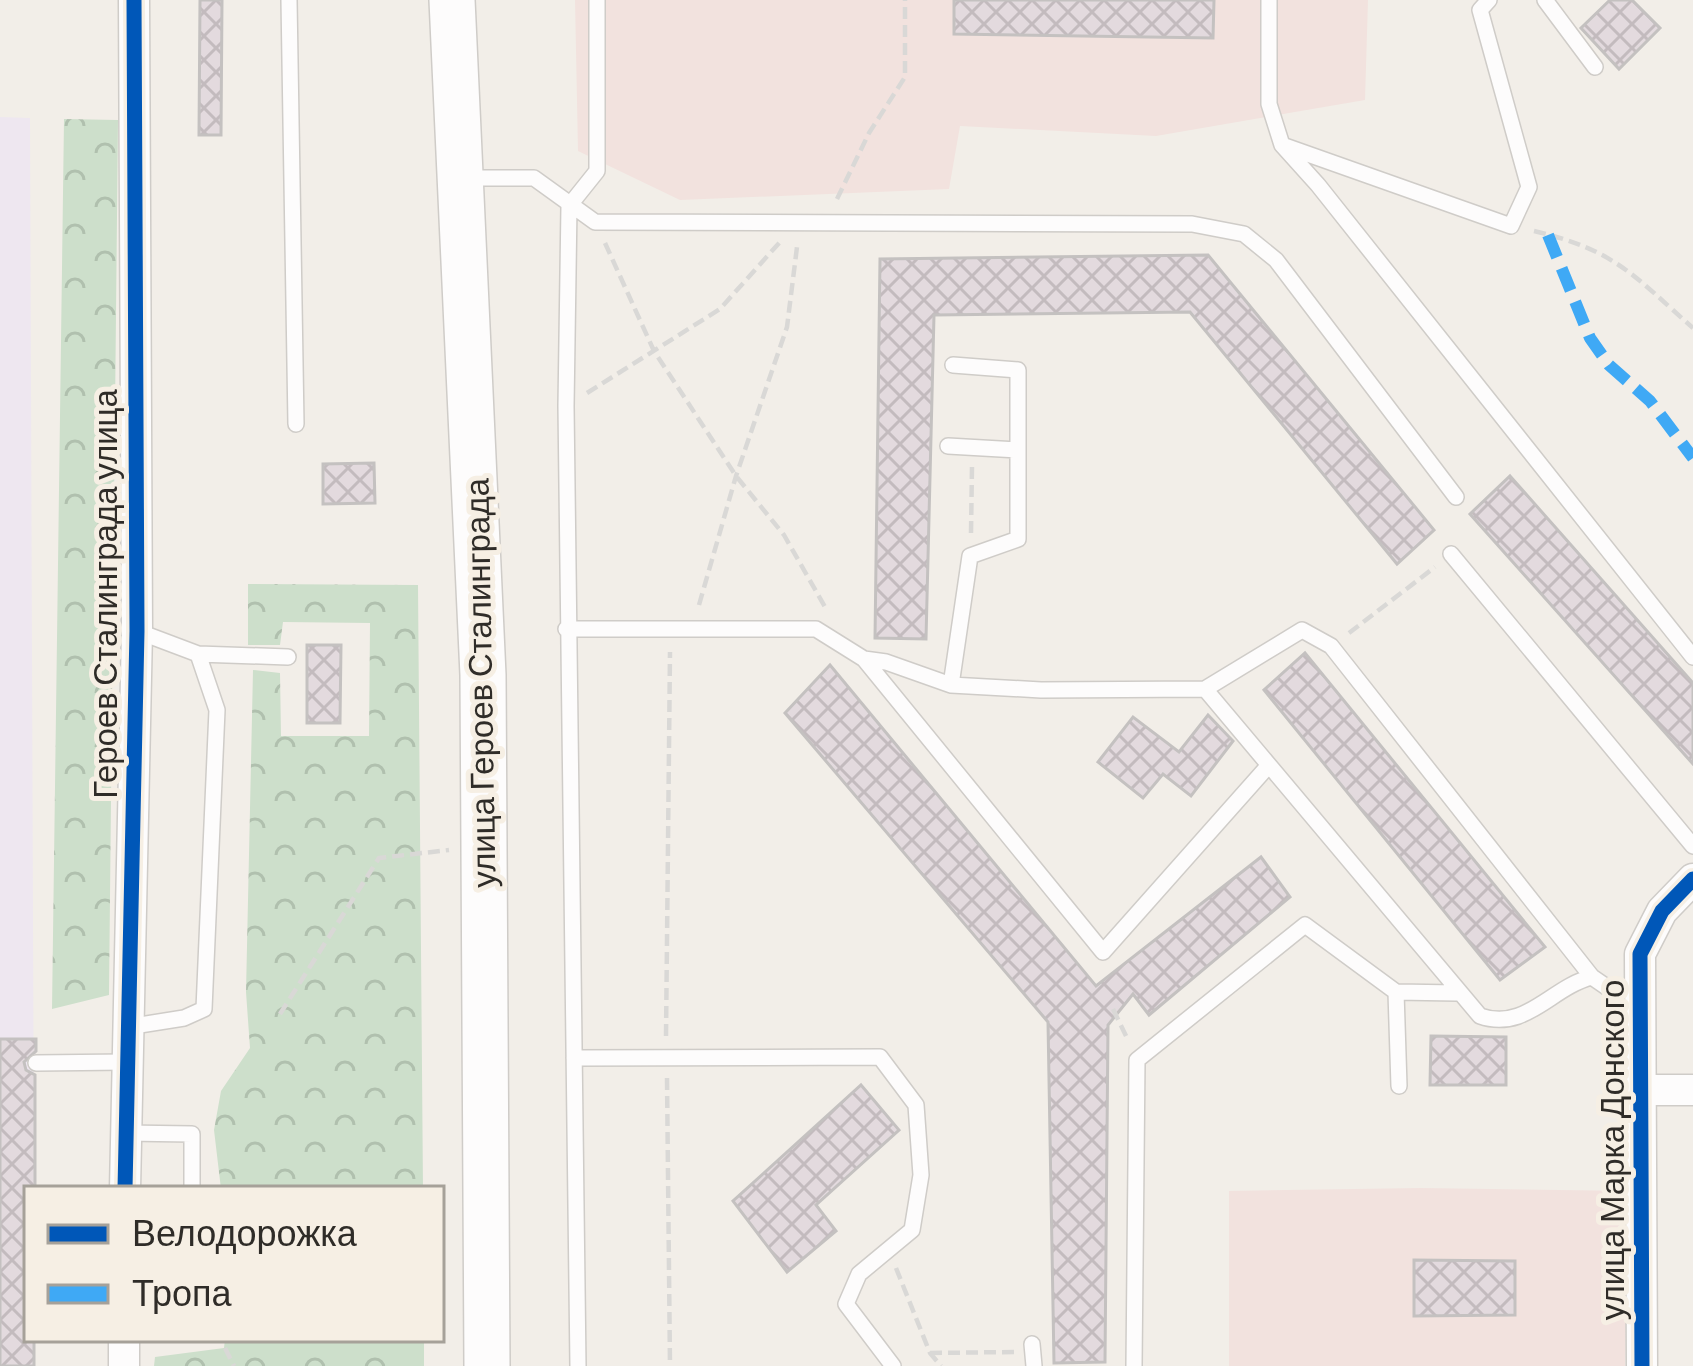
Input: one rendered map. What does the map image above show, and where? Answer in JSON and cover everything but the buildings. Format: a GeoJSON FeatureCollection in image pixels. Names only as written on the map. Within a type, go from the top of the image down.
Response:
{"type":"FeatureCollection","features":[{"type":"Feature","properties":{"kind":"main road","name":"улица Героев Сталинграда"},"geometry":{"type":"LineString","coordinates":[[452,0],[483,675],[487,1366]]}},
{"type":"Feature","properties":{"kind":"street","name":"Героев Сталинграда улица"},"geometry":{"type":"LineString","coordinates":[[124,1186],[137,631],[134,0]]}},
{"type":"Feature","properties":{"kind":"street","name":"улица Марка Донского"},"geometry":{"type":"LineString","coordinates":[[1642,1366],[1640,953],[1661,911],[1693,879]]}},
{"type":"Feature","properties":{"kind":"street"},"geometry":{"type":"LineString","coordinates":[[1641,1090],[1693,1090]]}},
{"type":"Feature","properties":{"kind":"lane"},"geometry":{"type":"LineString","coordinates":[[289,0],[296,424]]}},
{"type":"Feature","properties":{"kind":"lane"},"geometry":{"type":"LineString","coordinates":[[578,1366],[566,406],[569,206],[597,171],[597,0]]}},
{"type":"Feature","properties":{"kind":"lane"},"geometry":{"type":"LineString","coordinates":[[1269,0],[1269,104],[1282,145],[1693,657]]}},
{"type":"Feature","properties":{"kind":"lane"},"geometry":{"type":"LineString","coordinates":[[1282,145],[1511,226],[1529,187],[1480,10],[1489,0]]}},
{"type":"Feature","properties":{"kind":"lane"},"geometry":{"type":"LineString","coordinates":[[1545,0],[1595,67]]}},
{"type":"Feature","properties":{"kind":"lane"},"geometry":{"type":"LineString","coordinates":[[462,178],[533,178],[595,222],[1192,224],[1244,234],[1276,260],[1456,497]]}},
{"type":"Feature","properties":{"kind":"lane"},"geometry":{"type":"LineString","coordinates":[[951,686],[970,556],[1018,538],[1018,370],[953,365]]}},
{"type":"Feature","properties":{"kind":"lane"},"geometry":{"type":"LineString","coordinates":[[948,446],[1018,449]]}},
{"type":"Feature","properties":{"kind":"lane"},"geometry":{"type":"LineString","coordinates":[[1451,554],[1693,846]]}},
{"type":"Feature","properties":{"kind":"lane"},"geometry":{"type":"LineString","coordinates":[[566,629],[816,628],[848,647],[864,659],[1103,952],[1269,765]]}},
{"type":"Feature","properties":{"kind":"lane"},"geometry":{"type":"LineString","coordinates":[[864,659],[886,662],[951,686],[1205,689],[1302,629],[1331,646],[1592,977],[1608,988],[1639,989]]}},
{"type":"Feature","properties":{"kind":"lane"},"geometry":{"type":"LineString","coordinates":[[137,631],[198,654],[288,657]]}},
{"type":"Feature","properties":{"kind":"lane"},"geometry":{"type":"LineString","coordinates":[[127,1027],[184,1018],[204,1009],[218,710],[198,654]]}},
{"type":"Feature","properties":{"kind":"lane"},"geometry":{"type":"LineString","coordinates":[[1205,689],[1480,1016],[1495,1021],[1520,1018],[1562,987],[1592,977]]}},
{"type":"Feature","properties":{"kind":"lane"},"geometry":{"type":"LineString","coordinates":[[1134,1366],[1137,1060],[1305,925],[1396,992],[1457,993]]}},
{"type":"Feature","properties":{"kind":"lane"},"geometry":{"type":"LineString","coordinates":[[1396,992],[1399,1086]]}},
{"type":"Feature","properties":{"kind":"lane"},"geometry":{"type":"LineString","coordinates":[[574,1058],[880,1057],[916,1105],[921,1175],[912,1230],[859,1274],[846,1304],[892,1366]]}},
{"type":"Feature","properties":{"kind":"lane"},"geometry":{"type":"LineString","coordinates":[[35,1063],[126,1062]]}},
{"type":"Feature","properties":{"kind":"lane"},"geometry":{"type":"LineString","coordinates":[[124,1133],[192,1134],[192,1186]]}},
{"type":"Feature","properties":{"kind":"path"},"geometry":{"type":"LineString","coordinates":[[827,220],[869,133],[905,77],[904,0]]}},
{"type":"Feature","properties":{"kind":"path"},"geometry":{"type":"LineString","coordinates":[[566,406],[720,308],[800,220]]}},
{"type":"Feature","properties":{"kind":"path"},"geometry":{"type":"LineString","coordinates":[[693,628],[736,476],[788,327],[800,220]]}},
{"type":"Feature","properties":{"kind":"path"},"geometry":{"type":"LineString","coordinates":[[595,222],[654,351],[736,476],[784,535],[848,647]]}},
{"type":"Feature","properties":{"kind":"path"},"geometry":{"type":"LineString","coordinates":[[1511,226],[1582,242],[1618,261],[1693,328]]}},
{"type":"Feature","properties":{"kind":"path"},"geometry":{"type":"LineString","coordinates":[[970,556],[972,447]]}},
{"type":"Feature","properties":{"kind":"path"},"geometry":{"type":"LineString","coordinates":[[1331,646],[1451,554]]}},
{"type":"Feature","properties":{"kind":"path"},"geometry":{"type":"LineString","coordinates":[[670,628],[666,1059],[670,1366]]}},
{"type":"Feature","properties":{"kind":"path"},"geometry":{"type":"LineString","coordinates":[[280,1014],[379,857],[428,849],[484,850]]}},
{"type":"Feature","properties":{"kind":"path"},"geometry":{"type":"LineString","coordinates":[[1113,1009],[1137,1060]]}},
{"type":"Feature","properties":{"kind":"path"},"geometry":{"type":"LineString","coordinates":[[888,1250],[930,1353],[941,1366]]}},
{"type":"Feature","properties":{"kind":"path"},"geometry":{"type":"LineString","coordinates":[[225,1348],[234,1366]]}},
{"type":"Feature","properties":{"kind":"path"},"geometry":{"type":"LineString","coordinates":[[930,1353],[1033,1354]]}},
{"type":"Feature","properties":{"kind":"shaded area"},"geometry":{"type":"Polygon","coordinates":[[[575,0],[1368,0],[1365,100],[1156,136],[960,126],[949,189],[680,200],[578,151],[575,0]]]}},
{"type":"Feature","properties":{"kind":"shaded area"},"geometry":{"type":"Polygon","coordinates":[[[0,117],[30,118],[34,1186],[24,1186],[24,1342],[35,1342],[35,1366],[0,1366],[0,117]]]}},
{"type":"Feature","properties":{"kind":"shaded area"},"geometry":{"type":"Polygon","coordinates":[[[1229,1191],[1629,1191],[1625,1366],[1229,1366],[1229,1191]]]}},
{"type":"Feature","properties":{"kind":"green space"},"geometry":{"type":"Polygon","coordinates":[[[64,119],[118,120],[109,995],[52,1009],[64,119]]]}},
{"type":"Feature","properties":{"kind":"green space"},"geometry":{"type":"Polygon","coordinates":[[[248,584],[418,585],[423,1186],[221,1186],[214,1130],[221,1091],[250,1048],[246,992],[253,670],[280,673],[281,736],[369,736],[370,623],[283,622],[280,645],[248,645],[248,584]]]}},
{"type":"Feature","properties":{"kind":"green space"},"geometry":{"type":"Polygon","coordinates":[[[225,1342],[424,1342],[424,1366],[154,1366],[155,1357],[224,1348],[225,1342]]]}},
{"type":"Feature","properties":{"kind":"marked path"},"geometry":{"type":"LineString","coordinates":[[1548,235],[1590,338],[1609,365],[1650,401],[1693,458]]}},
{"type":"Feature","properties":{"kind":"cycle path"},"geometry":{"type":"LineString","coordinates":[[125,1186],[137,631],[134,0]]}},
{"type":"Feature","properties":{"kind":"cycle path"},"geometry":{"type":"LineString","coordinates":[[1642,1366],[1640,954],[1662,911],[1693,879]]}}]}
